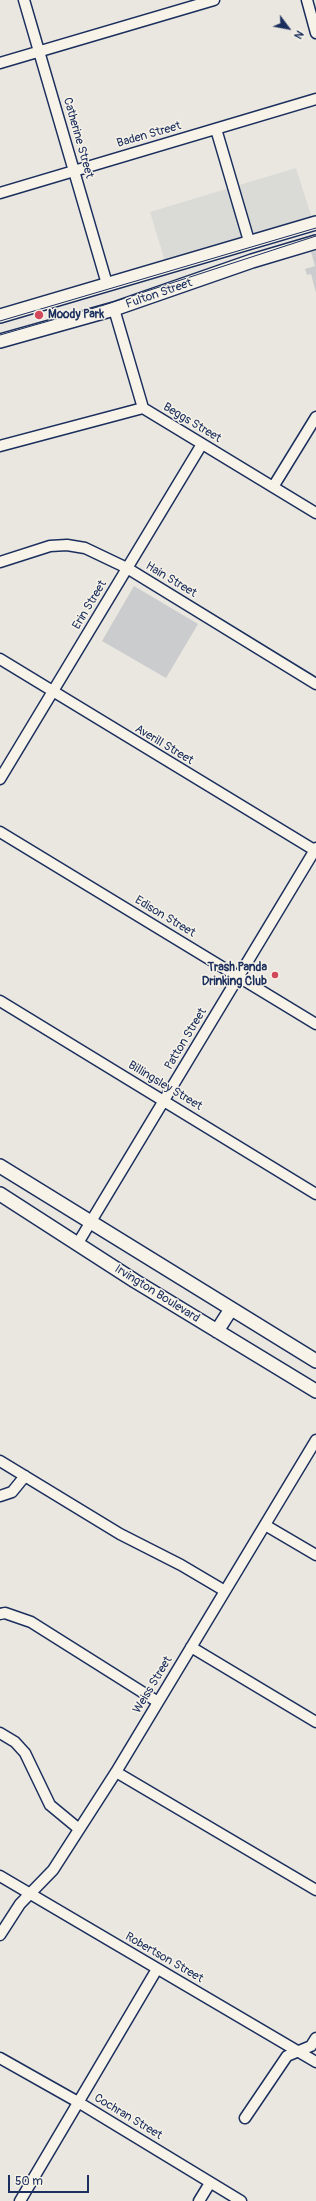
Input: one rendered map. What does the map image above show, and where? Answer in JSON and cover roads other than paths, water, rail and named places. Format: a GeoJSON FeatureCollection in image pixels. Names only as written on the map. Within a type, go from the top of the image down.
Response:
{"type":"FeatureCollection","features":[{"type":"Feature","properties":{"kind":"main road","name":"Fulton Street"},"geometry":{"type":"LineString","coordinates":[[0,316],[249,241],[316,223]]}},
{"type":"Feature","properties":{"kind":"main road","name":"Fulton Street"},"geometry":{"type":"LineString","coordinates":[[0,341],[114,309],[252,261],[316,242]]}},
{"type":"Feature","properties":{"kind":"main road","name":"Irvington Boulevard"},"geometry":{"type":"LineString","coordinates":[[0,1168],[91,1222],[316,1361]]}},
{"type":"Feature","properties":{"kind":"main road","name":"Irvington Boulevard"},"geometry":{"type":"LineString","coordinates":[[0,1194],[135,1281],[316,1392]]}},
{"type":"Feature","properties":{"kind":"main road"},"geometry":{"type":"LineString","coordinates":[[217,1331],[231,1309]]}},
{"type":"Feature","properties":{"kind":"street","name":"Catherine Street"},"geometry":{"type":"LineString","coordinates":[[24,0],[107,284]]}},
{"type":"Feature","properties":{"kind":"street"},"geometry":{"type":"LineString","coordinates":[[0,63],[214,0]]}},
{"type":"Feature","properties":{"kind":"street"},"geometry":{"type":"LineString","coordinates":[[307,0],[316,33]]}},
{"type":"Feature","properties":{"kind":"street","name":"Baden Street"},"geometry":{"type":"LineString","coordinates":[[0,193],[216,130],[316,99]]}},
{"type":"Feature","properties":{"kind":"street"},"geometry":{"type":"LineString","coordinates":[[216,130],[249,241]]}},
{"type":"Feature","properties":{"kind":"street","name":"Beggs Street"},"geometry":{"type":"LineString","coordinates":[[114,309],[143,408],[316,513]]}},
{"type":"Feature","properties":{"kind":"street"},"geometry":{"type":"LineString","coordinates":[[0,446],[143,408]]}},
{"type":"Feature","properties":{"kind":"street"},"geometry":{"type":"LineString","coordinates":[[273,487],[316,417]]}},
{"type":"Feature","properties":{"kind":"street","name":"Erin Street"},"geometry":{"type":"LineString","coordinates":[[0,779],[202,444]]}},
{"type":"Feature","properties":{"kind":"street","name":"Hain Street"},"geometry":{"type":"LineString","coordinates":[[0,562],[50,546],[67,545],[85,548],[127,568],[316,684]]}},
{"type":"Feature","properties":{"kind":"street","name":"Averill Street"},"geometry":{"type":"LineString","coordinates":[[0,659],[315,850]]}},
{"type":"Feature","properties":{"kind":"street","name":"Edison Street"},"geometry":{"type":"LineString","coordinates":[[0,832],[316,1024]]}},
{"type":"Feature","properties":{"kind":"street","name":"Patton Street"},"geometry":{"type":"LineString","coordinates":[[78,1243],[315,850]]}},
{"type":"Feature","properties":{"kind":"street","name":"Billingsley Street"},"geometry":{"type":"LineString","coordinates":[[0,1001],[316,1194]]}},
{"type":"Feature","properties":{"kind":"street","name":"Weiss Street"},"geometry":{"type":"LineString","coordinates":[[0,1935],[20,1904],[53,1870],[116,1772],[316,1440]]}},
{"type":"Feature","properties":{"kind":"street"},"geometry":{"type":"LineString","coordinates":[[0,1461],[120,1534],[181,1565],[225,1591]]}},
{"type":"Feature","properties":{"kind":"street"},"geometry":{"type":"LineString","coordinates":[[0,1496],[12,1492],[25,1476]]}},
{"type":"Feature","properties":{"kind":"street"},"geometry":{"type":"LineString","coordinates":[[265,1525],[316,1555]]}},
{"type":"Feature","properties":{"kind":"street"},"geometry":{"type":"LineString","coordinates":[[0,1614],[5,1613],[31,1622],[158,1702]]}},
{"type":"Feature","properties":{"kind":"street"},"geometry":{"type":"LineString","coordinates":[[191,1647],[316,1722]]}},
{"type":"Feature","properties":{"kind":"street"},"geometry":{"type":"LineString","coordinates":[[0,1733],[15,1742],[25,1753],[50,1805],[79,1829]]}},
{"type":"Feature","properties":{"kind":"street"},"geometry":{"type":"LineString","coordinates":[[116,1772],[316,1890]]}},
{"type":"Feature","properties":{"kind":"street","name":"Robertson Street"},"geometry":{"type":"LineString","coordinates":[[0,1876],[316,2062]]}},
{"type":"Feature","properties":{"kind":"street"},"geometry":{"type":"LineString","coordinates":[[20,2201],[157,1969]]}},
{"type":"Feature","properties":{"kind":"street"},"geometry":{"type":"LineString","coordinates":[[245,2118],[287,2056],[311,2046],[316,2038]]}},
{"type":"Feature","properties":{"kind":"street","name":"Cochran Street"},"geometry":{"type":"LineString","coordinates":[[0,2058],[78,2102],[241,2201]]}},
{"type":"Feature","properties":{"kind":"street"},"geometry":{"type":"LineString","coordinates":[[199,2201],[210,2183]]}},
{"type":"Feature","properties":{"kind":"tram line"},"geometry":{"type":"LineString","coordinates":[[0,321],[316,228]]}},
{"type":"Feature","properties":{"kind":"tram line"},"geometry":{"type":"LineString","coordinates":[[0,335],[101,306],[316,236]]}},
{"type":"Feature","properties":{"kind":"place","name":"Moody Park"},"geometry":{"type":"Point","coordinates":[39,315]}},
{"type":"Feature","properties":{"kind":"place","name":"Trash Panda Drinking Club"},"geometry":{"type":"Point","coordinates":[275,975]}}]}
